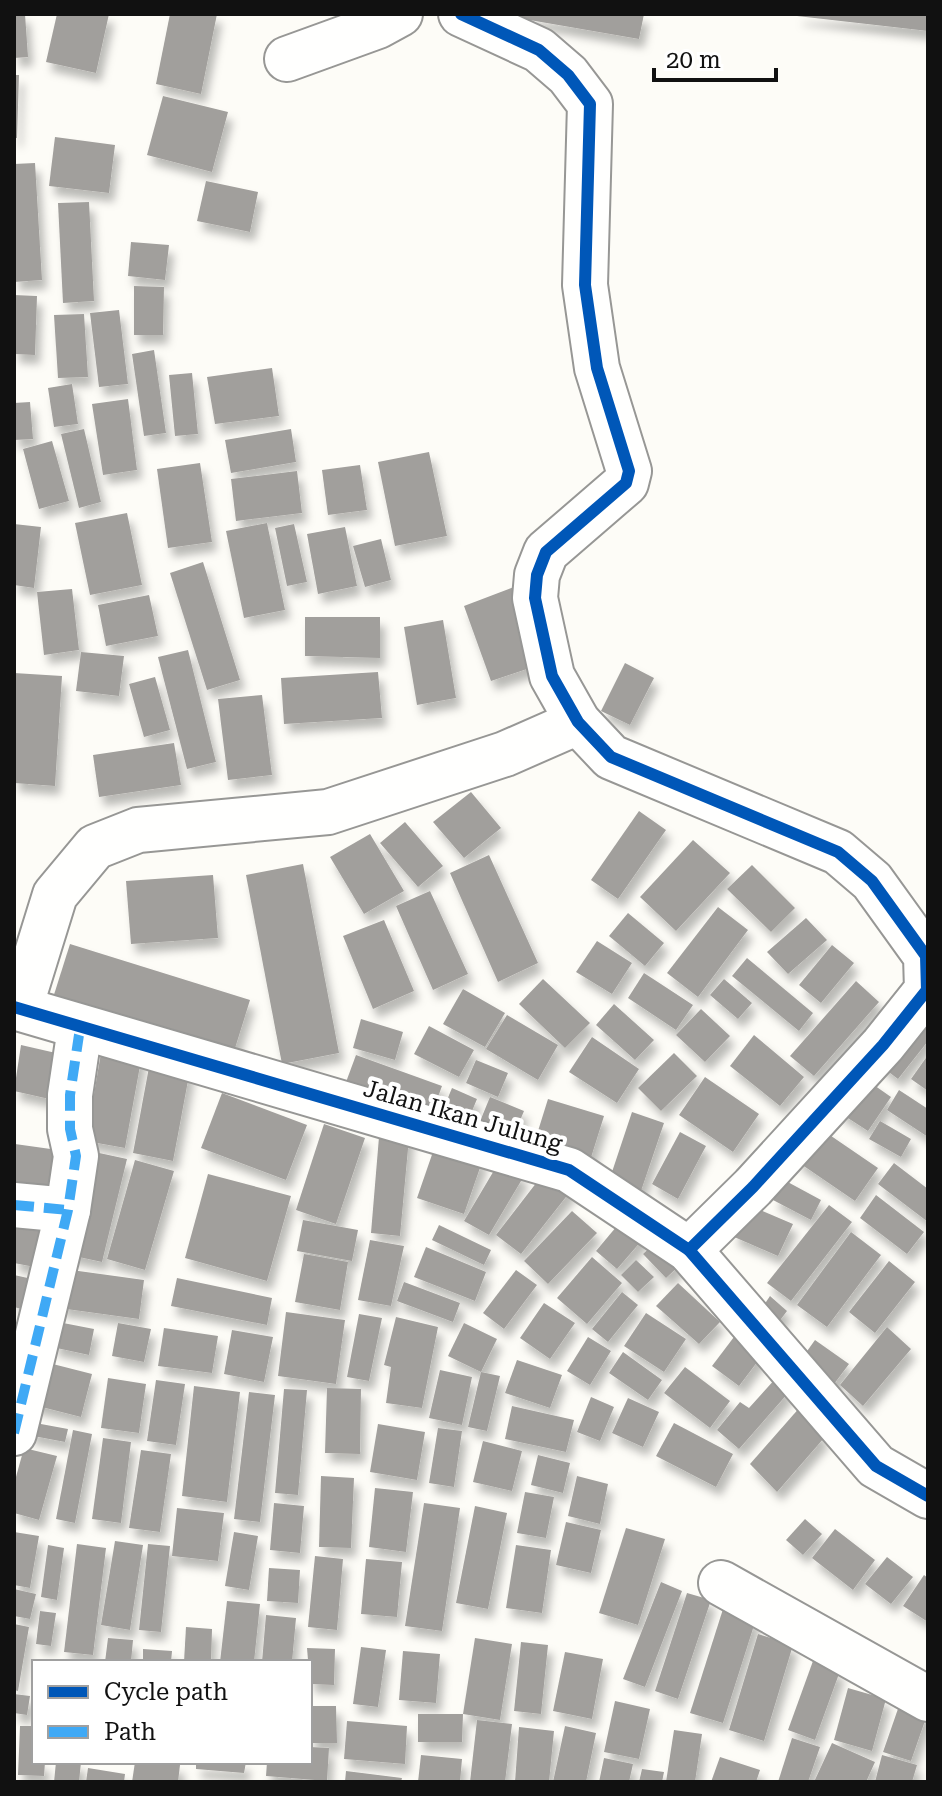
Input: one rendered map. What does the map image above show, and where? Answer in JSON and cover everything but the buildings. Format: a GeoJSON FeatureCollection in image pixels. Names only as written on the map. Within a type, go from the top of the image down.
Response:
{"type":"FeatureCollection","features":[{"type":"Feature","properties":{"kind":"street"},"geometry":{"type":"LineString","coordinates":[[287,59],[378,26],[400,14]]}},
{"type":"Feature","properties":{"kind":"street"},"geometry":{"type":"LineString","coordinates":[[461,14],[539,50],[568,75],[590,104],[585,285],[597,368],[629,471],[626,483],[546,552],[537,575],[535,598],[552,676],[578,722],[611,757],[838,852],[872,881],[926,956],[927,990],[883,1045],[753,1187],[689,1250]]}},
{"type":"Feature","properties":{"kind":"street"},"geometry":{"type":"LineString","coordinates":[[17,1008],[55,895],[95,847],[138,830],[328,812],[505,754],[578,722]]}},
{"type":"Feature","properties":{"kind":"street","name":"Jalan Ikan Julung"},"geometry":{"type":"LineString","coordinates":[[17,1008],[569,1170],[689,1250],[876,1466],[928,1496]]}},
{"type":"Feature","properties":{"kind":"street"},"geometry":{"type":"LineString","coordinates":[[14,1433],[68,1210],[76,1156],[70,1129],[70,1095],[80,1028]]}},
{"type":"Feature","properties":{"kind":"street"},"geometry":{"type":"LineString","coordinates":[[14,1205],[68,1210]]}},
{"type":"Feature","properties":{"kind":"street"},"geometry":{"type":"LineString","coordinates":[[721,1583],[928,1699]]}},
{"type":"Feature","properties":{"kind":"marked path"},"geometry":{"type":"LineString","coordinates":[[14,1433],[68,1210],[76,1156],[70,1129],[70,1095],[80,1028]]}},
{"type":"Feature","properties":{"kind":"marked path"},"geometry":{"type":"LineString","coordinates":[[14,1205],[68,1210]]}},
{"type":"Feature","properties":{"kind":"cycle path"},"geometry":{"type":"LineString","coordinates":[[461,14],[539,50],[568,75],[590,104],[585,285],[597,368],[629,471],[626,483],[546,552],[537,575],[535,598],[552,676],[578,722],[611,757],[838,852],[872,881],[926,956],[927,990],[883,1045],[753,1187],[689,1250]]}},
{"type":"Feature","properties":{"kind":"cycle path"},"geometry":{"type":"LineString","coordinates":[[14,1007],[569,1170],[689,1250],[876,1466],[928,1496]]}}]}
